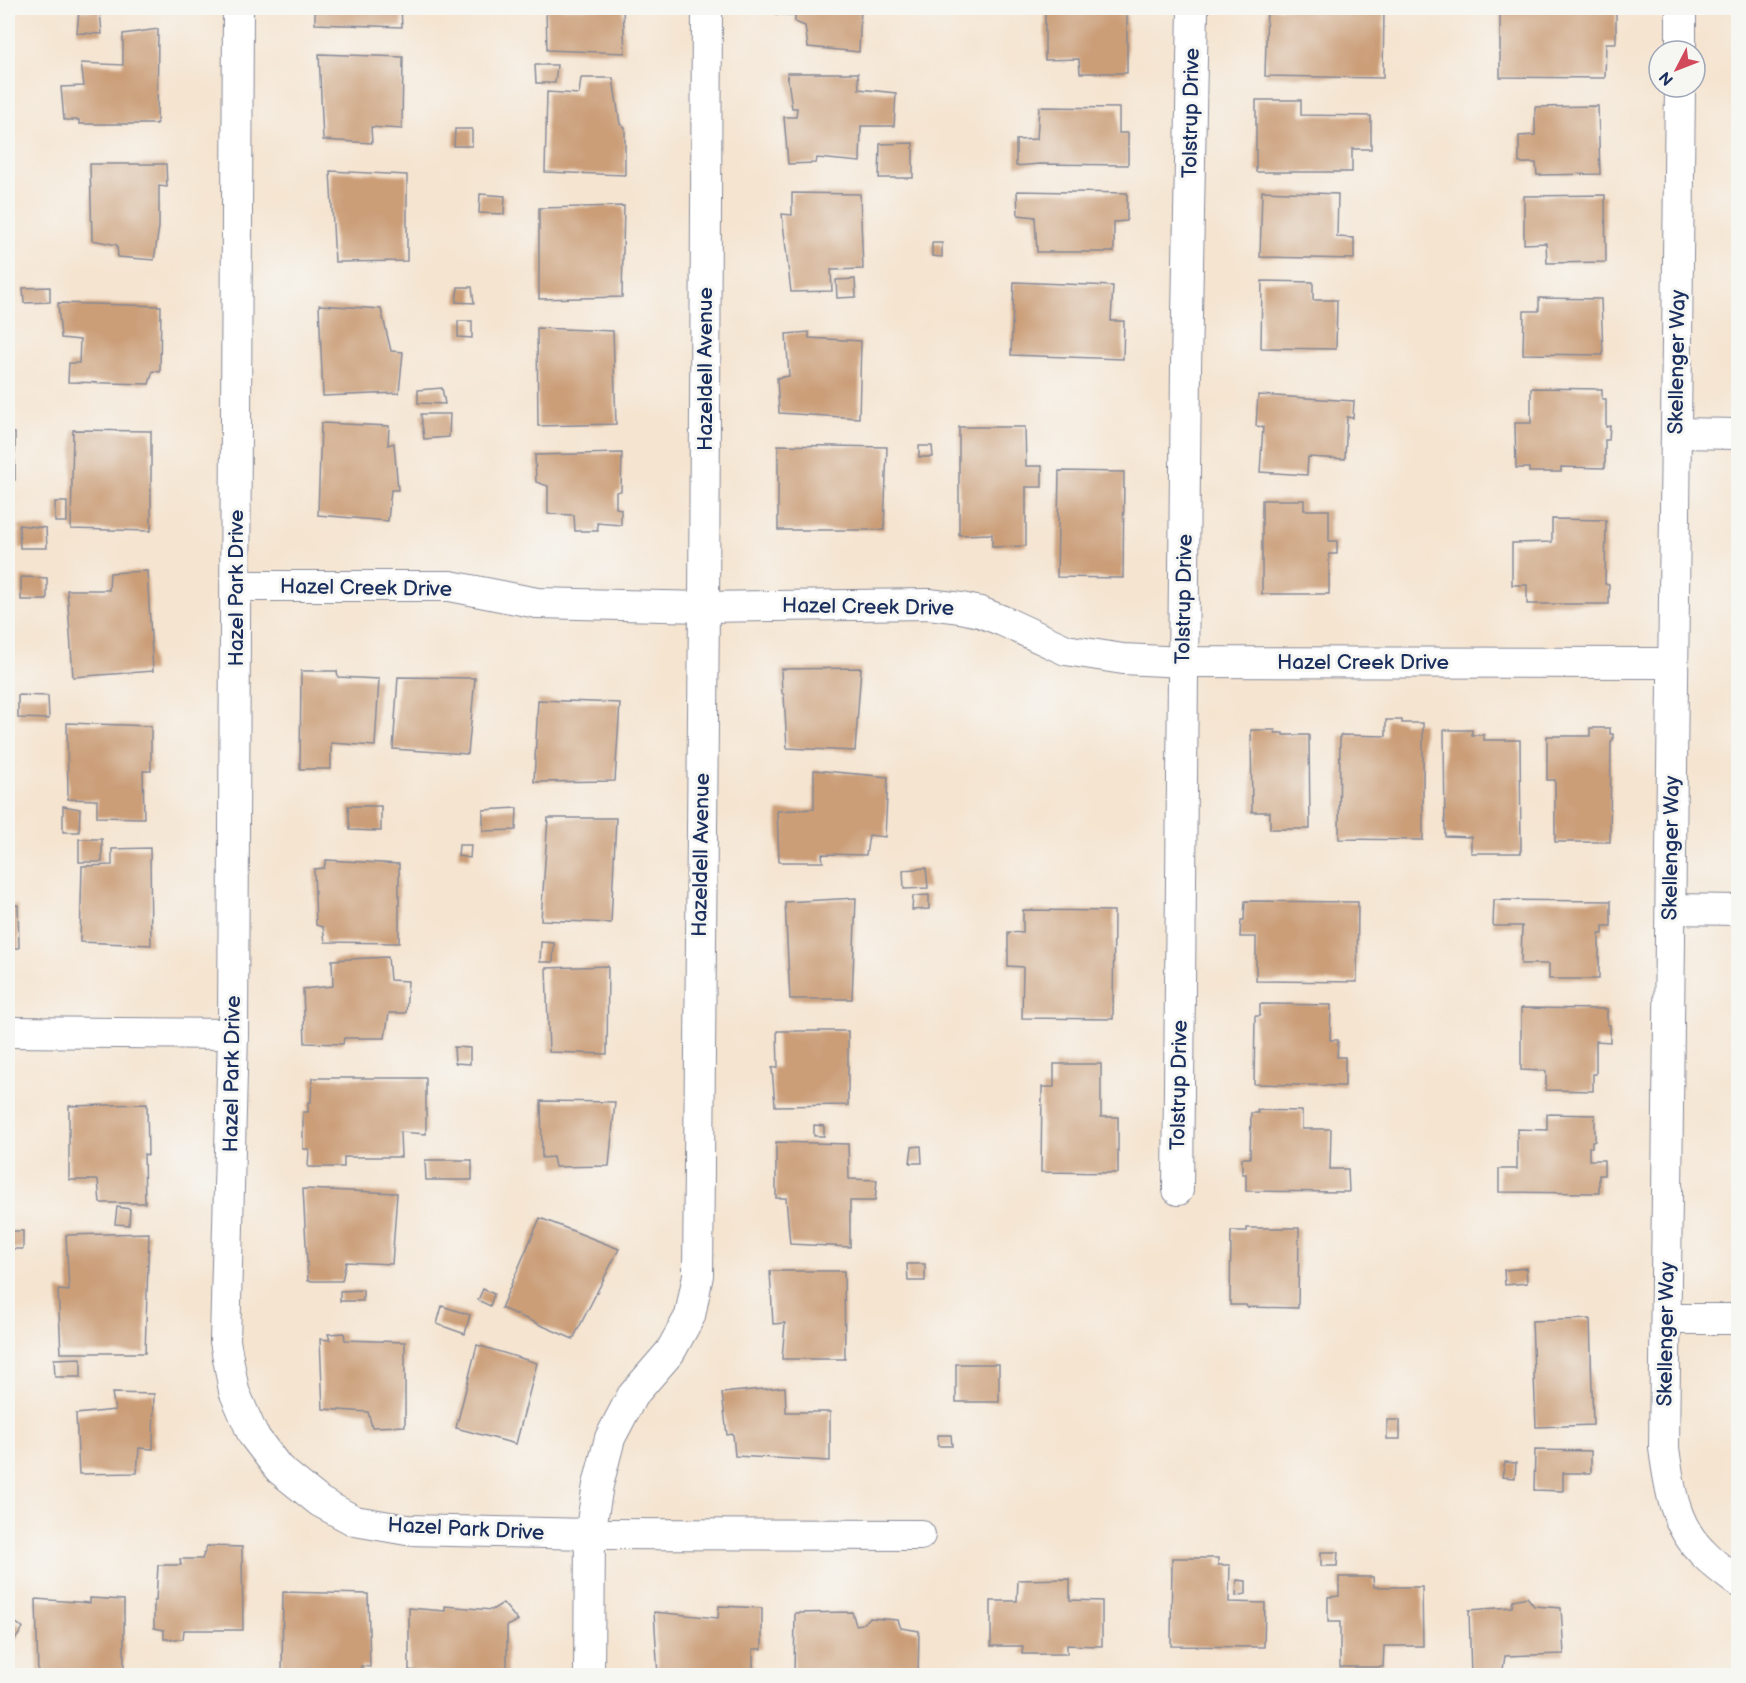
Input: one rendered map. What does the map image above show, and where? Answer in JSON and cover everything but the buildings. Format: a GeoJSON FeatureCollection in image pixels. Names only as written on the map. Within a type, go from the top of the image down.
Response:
{"type":"FeatureCollection","features":[{"type":"Feature","properties":{"kind":"street","name":"Hazel Park Drive"},"geometry":{"type":"LineString","coordinates":[[238,8],[233,1034],[225,1341],[234,1391],[253,1434],[279,1469],[321,1502],[355,1521],[407,1530],[590,1534],[920,1535]]}},
{"type":"Feature","properties":{"kind":"street","name":"Hazeldell Avenue"},"geometry":{"type":"LineString","coordinates":[[589,1676],[590,1534],[598,1485],[610,1438],[632,1396],[670,1352],[690,1316],[698,1275],[707,8]]}},
{"type":"Feature","properties":{"kind":"street","name":"Tolstrup Drive"},"geometry":{"type":"LineString","coordinates":[[1178,1190],[1186,367],[1193,8]]}},
{"type":"Feature","properties":{"kind":"street"},"geometry":{"type":"LineString","coordinates":[[1681,8],[1681,39]]}},
{"type":"Feature","properties":{"kind":"street","name":"Skellenger Way"},"geometry":{"type":"LineString","coordinates":[[1680,99],[1664,1448],[1675,1508],[1686,1532],[1700,1551],[1738,1582]]}},
{"type":"Feature","properties":{"kind":"street"},"geometry":{"type":"LineString","coordinates":[[1676,433],[1738,434]]}},
{"type":"Feature","properties":{"kind":"street","name":"Hazel Creek Drive"},"geometry":{"type":"LineString","coordinates":[[236,586],[450,586],[537,603],[704,607],[929,604],[980,612],[1066,650],[1123,659],[1184,662],[1673,663]]}},
{"type":"Feature","properties":{"kind":"street"},"geometry":{"type":"LineString","coordinates":[[1671,909],[1738,910]]}},
{"type":"Feature","properties":{"kind":"street"},"geometry":{"type":"LineString","coordinates":[[8,1032],[233,1034]]}},
{"type":"Feature","properties":{"kind":"street"},"geometry":{"type":"LineString","coordinates":[[1666,1319],[1738,1319]]}}]}
